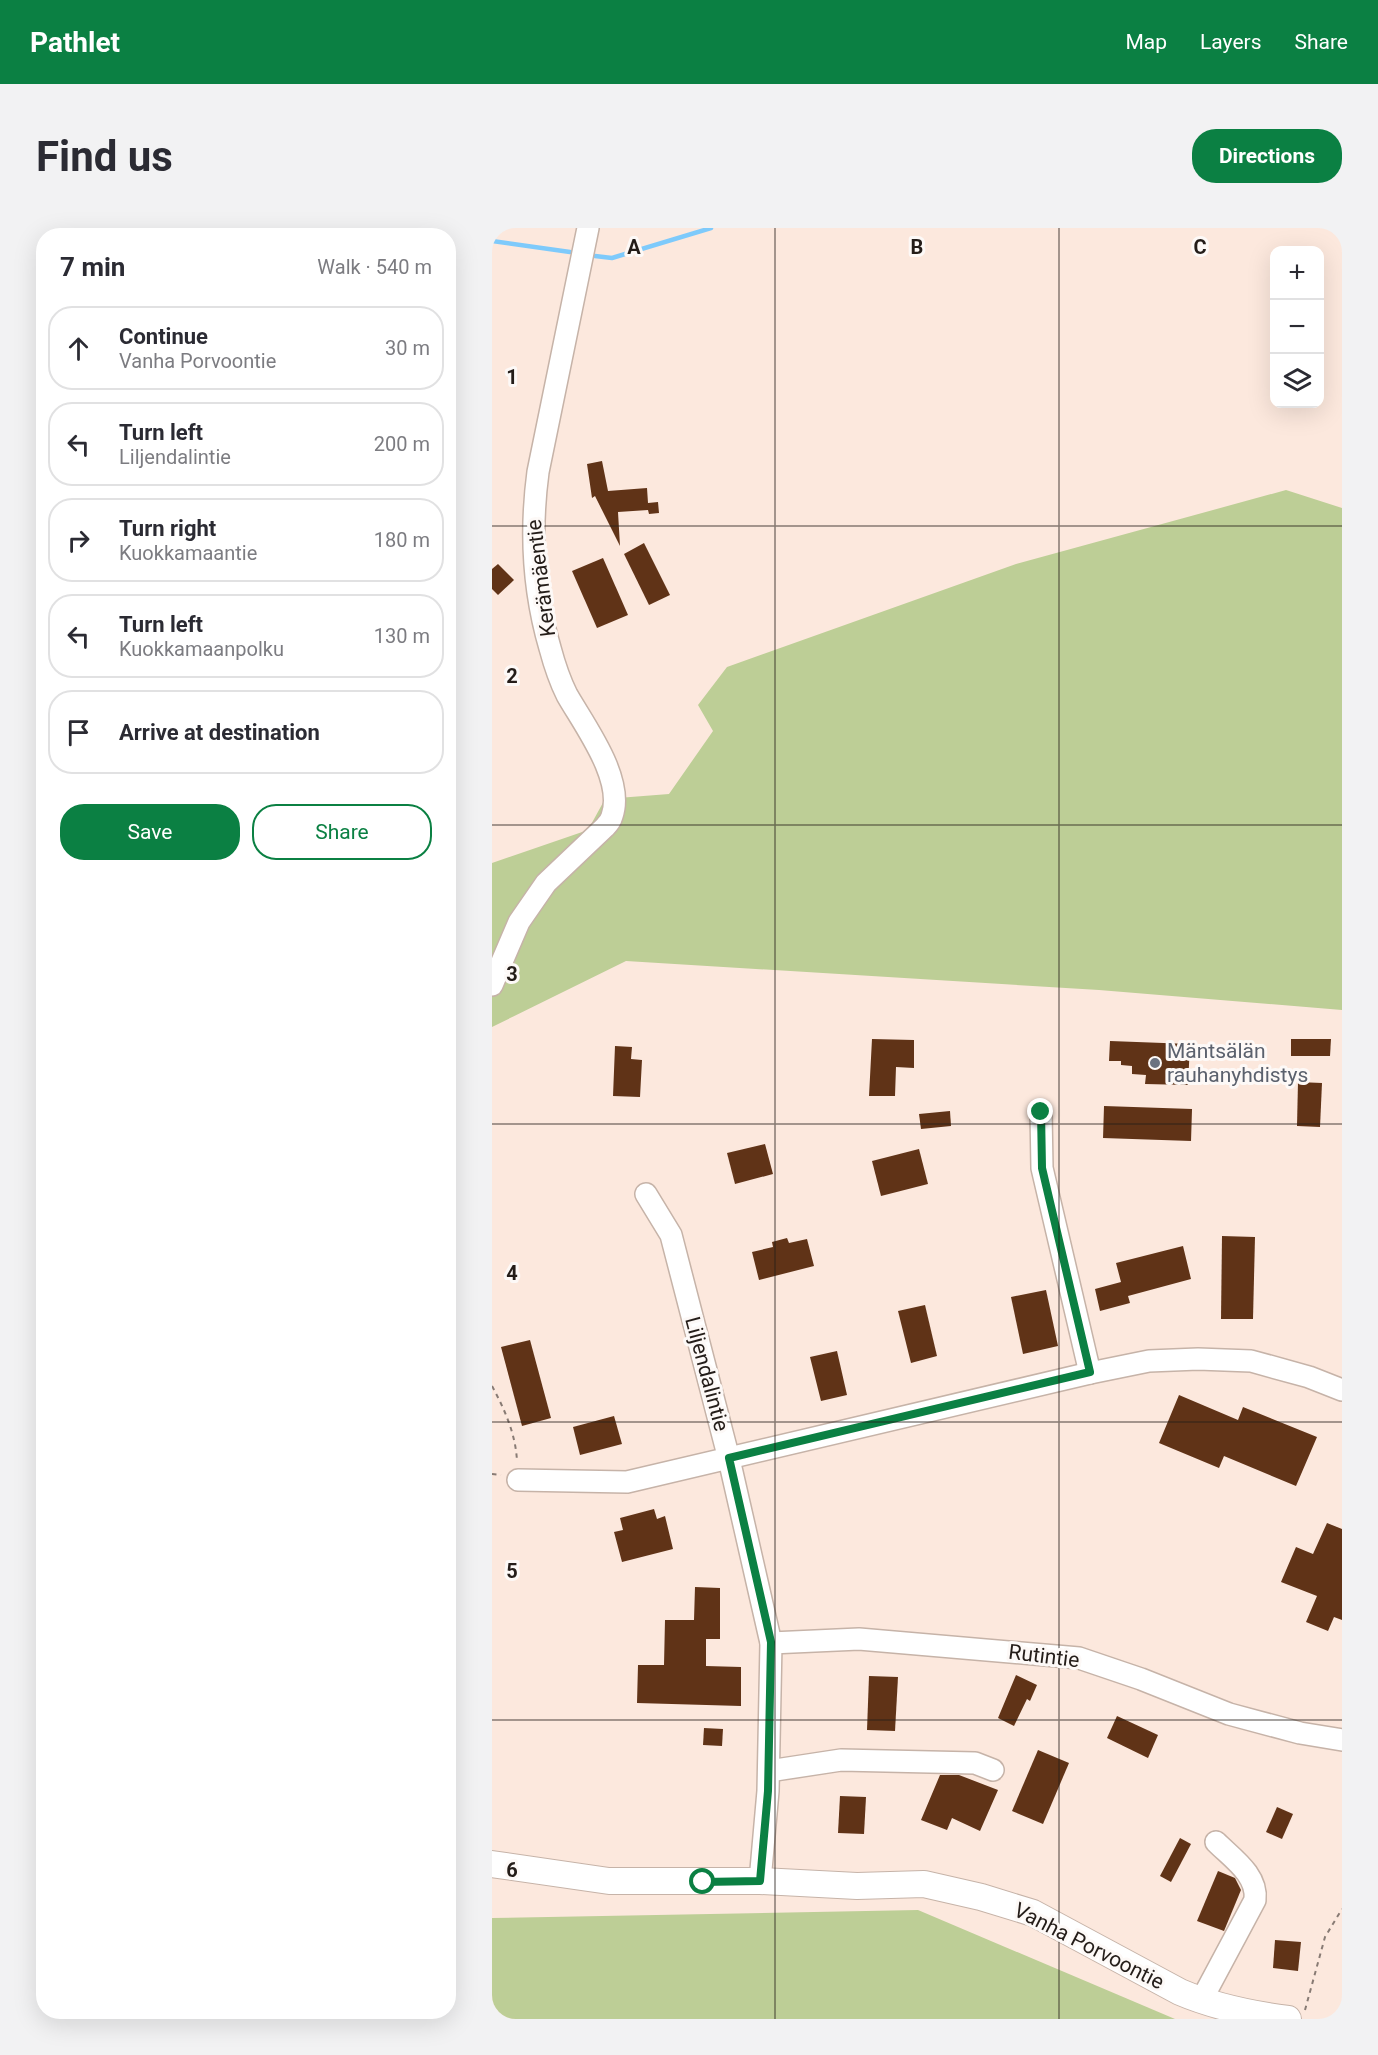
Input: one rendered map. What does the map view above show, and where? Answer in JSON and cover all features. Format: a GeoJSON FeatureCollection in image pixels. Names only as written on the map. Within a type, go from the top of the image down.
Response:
{"type":"FeatureCollection","features":[{"type":"Feature","properties":{"kind":"main road","name":"Vanha Porvoontie"},"geometry":{"type":"LineString","coordinates":[[492,1864],[609,1881],[760,1881],[857,1886],[924,1884],[981,1897],[1033,1913],[1200,2001],[1243,2013],[1288,2019]]}},
{"type":"Feature","properties":{"kind":"street","name":"Kerämäentie"},"geometry":{"type":"LineString","coordinates":[[492,985],[519,922],[546,883],[597,837],[612,816],[614,803],[611,777],[594,741],[567,694],[550,649],[540,608],[534,554],[533,512],[538,472],[588,228]]}},
{"type":"Feature","properties":{"kind":"street"},"geometry":{"type":"LineString","coordinates":[[1041,1112],[1042,1168],[1090,1372]]}},
{"type":"Feature","properties":{"kind":"street","name":"Liljendalintie"},"geometry":{"type":"LineString","coordinates":[[646,1194],[671,1235],[729,1458],[771,1642],[769,1771],[760,1881]]}},
{"type":"Feature","properties":{"kind":"street"},"geometry":{"type":"LineString","coordinates":[[518,1480],[627,1482],[1090,1372],[1149,1361],[1198,1359],[1251,1361],[1309,1377],[1342,1390]]}},
{"type":"Feature","properties":{"kind":"street","name":"Rutintie"},"geometry":{"type":"LineString","coordinates":[[771,1642],[859,1639],[1079,1658],[1141,1679],[1229,1714],[1300,1733],[1342,1740]]}},
{"type":"Feature","properties":{"kind":"street"},"geometry":{"type":"LineString","coordinates":[[769,1771],[841,1760],[975,1763],[993,1770]]}},
{"type":"Feature","properties":{"kind":"street"},"geometry":{"type":"LineString","coordinates":[[1200,2001],[1255,1900],[1256,1889],[1249,1875],[1216,1842]]}},
{"type":"Feature","properties":{"kind":"path"},"geometry":{"type":"LineString","coordinates":[[492,1386],[502,1404],[516,1444],[518,1480]]}},
{"type":"Feature","properties":{"kind":"path"},"geometry":{"type":"LineString","coordinates":[[1303,2019],[1325,1937],[1342,1910]]}},
{"type":"Feature","properties":{"kind":"green space"},"geometry":{"type":"Polygon","coordinates":[[[1286,490],[1342,508],[1342,1010],[1099,990],[626,961],[492,1027],[492,863],[588,830],[605,799],[669,794],[713,731],[698,705],[727,667],[1016,564],[1286,490]]]}},
{"type":"Feature","properties":{"kind":"green space"},"geometry":{"type":"Polygon","coordinates":[[[918,1910],[1175,2019],[492,2019],[492,1918],[918,1910]]]}},
{"type":"Feature","properties":{"kind":"building"},"geometry":{"type":"Polygon","coordinates":[[[602,461],[608,491],[647,488],[648,503],[658,502],[659,513],[649,514],[648,510],[618,512],[620,546],[595,496],[592,498],[587,464],[602,461]]]}},
{"type":"Feature","properties":{"kind":"building"},"geometry":{"type":"Polygon","coordinates":[[[644,543],[670,595],[649,605],[624,554],[644,543]]]}},
{"type":"Feature","properties":{"kind":"building"},"geometry":{"type":"Polygon","coordinates":[[[603,558],[628,615],[597,628],[572,571],[603,558]]]}},
{"type":"Feature","properties":{"kind":"building"},"geometry":{"type":"Polygon","coordinates":[[[498,564],[514,580],[498,595],[492,589],[492,569],[498,564]]]}},
{"type":"Feature","properties":{"kind":"building"},"geometry":{"type":"Polygon","coordinates":[[[872,1039],[914,1040],[914,1068],[896,1067],[895,1096],[869,1096],[872,1039]]]}},
{"type":"Feature","properties":{"kind":"building"},"geometry":{"type":"Polygon","coordinates":[[[1291,1039],[1331,1039],[1330,1056],[1291,1056],[1291,1039]]]}},
{"type":"Feature","properties":{"kind":"building","name":"Mäntsälän rauhanyhdistys"},"geometry":{"type":"Polygon","coordinates":[[[1110,1041],[1190,1044],[1188,1085],[1145,1084],[1146,1075],[1132,1074],[1132,1066],[1121,1065],[1121,1061],[1109,1061],[1110,1041]]]}},
{"type":"Feature","properties":{"kind":"building"},"geometry":{"type":"Polygon","coordinates":[[[615,1046],[632,1047],[631,1059],[642,1060],[640,1097],[613,1096],[615,1046]]]}},
{"type":"Feature","properties":{"kind":"building"},"geometry":{"type":"Polygon","coordinates":[[[1298,1082],[1322,1083],[1320,1127],[1297,1126],[1298,1082]]]}},
{"type":"Feature","properties":{"kind":"building"},"geometry":{"type":"Polygon","coordinates":[[[1104,1106],[1192,1109],[1191,1141],[1103,1138],[1104,1106]]]}},
{"type":"Feature","properties":{"kind":"building"},"geometry":{"type":"Polygon","coordinates":[[[950,1111],[951,1126],[921,1129],[919,1114],[950,1111]]]}},
{"type":"Feature","properties":{"kind":"building"},"geometry":{"type":"Polygon","coordinates":[[[765,1144],[773,1174],[735,1184],[727,1153],[765,1144]]]}},
{"type":"Feature","properties":{"kind":"building"},"geometry":{"type":"Polygon","coordinates":[[[919,1149],[928,1184],[881,1196],[872,1161],[919,1149]]]}},
{"type":"Feature","properties":{"kind":"building"},"geometry":{"type":"Polygon","coordinates":[[[1222,1236],[1255,1237],[1253,1319],[1221,1319],[1222,1236]]]}},
{"type":"Feature","properties":{"kind":"building"},"geometry":{"type":"Polygon","coordinates":[[[787,1238],[789,1243],[807,1239],[814,1266],[759,1280],[752,1252],[773,1247],[772,1242],[787,1238]]]}},
{"type":"Feature","properties":{"kind":"building"},"geometry":{"type":"Polygon","coordinates":[[[1183,1246],[1191,1279],[1128,1296],[1130,1303],[1100,1311],[1095,1289],[1121,1282],[1116,1263],[1183,1246]]]}},
{"type":"Feature","properties":{"kind":"building"},"geometry":{"type":"Polygon","coordinates":[[[1046,1290],[1058,1346],[1023,1354],[1011,1297],[1046,1290]]]}},
{"type":"Feature","properties":{"kind":"building"},"geometry":{"type":"Polygon","coordinates":[[[925,1305],[937,1356],[911,1363],[898,1311],[925,1305]]]}},
{"type":"Feature","properties":{"kind":"building"},"geometry":{"type":"Polygon","coordinates":[[[530,1340],[551,1418],[522,1426],[501,1347],[530,1340]]]}},
{"type":"Feature","properties":{"kind":"building"},"geometry":{"type":"Polygon","coordinates":[[[837,1351],[847,1395],[821,1401],[810,1357],[837,1351]]]}},
{"type":"Feature","properties":{"kind":"building"},"geometry":{"type":"Polygon","coordinates":[[[1179,1395],[1238,1420],[1243,1407],[1317,1437],[1296,1486],[1224,1456],[1219,1468],[1159,1443],[1179,1395]]]}},
{"type":"Feature","properties":{"kind":"building"},"geometry":{"type":"Polygon","coordinates":[[[614,1416],[622,1444],[580,1455],[573,1427],[614,1416]]]}},
{"type":"Feature","properties":{"kind":"building"},"geometry":{"type":"Polygon","coordinates":[[[654,1509],[657,1519],[665,1516],[673,1549],[622,1562],[614,1532],[623,1530],[620,1518],[654,1509]]]}},
{"type":"Feature","properties":{"kind":"building"},"geometry":{"type":"Polygon","coordinates":[[[1327,1523],[1342,1529],[1342,1620],[1334,1617],[1328,1631],[1306,1622],[1317,1596],[1281,1582],[1296,1547],[1313,1554],[1327,1523]]]}},
{"type":"Feature","properties":{"kind":"building"},"geometry":{"type":"Polygon","coordinates":[[[695,1587],[720,1588],[720,1639],[706,1639],[706,1666],[741,1667],[741,1706],[637,1703],[638,1665],[664,1665],[665,1620],[694,1620],[695,1587]]]}},
{"type":"Feature","properties":{"kind":"building"},"geometry":{"type":"Polygon","coordinates":[[[1016,1675],[1037,1685],[1030,1701],[1027,1699],[1014,1726],[998,1718],[1016,1675]]]}},
{"type":"Feature","properties":{"kind":"building"},"geometry":{"type":"Polygon","coordinates":[[[869,1676],[898,1677],[895,1731],[867,1730],[869,1676]]]}},
{"type":"Feature","properties":{"kind":"building"},"geometry":{"type":"Polygon","coordinates":[[[1117,1716],[1158,1735],[1148,1758],[1107,1738],[1117,1716]]]}},
{"type":"Feature","properties":{"kind":"building"},"geometry":{"type":"Polygon","coordinates":[[[704,1728],[723,1729],[722,1746],[703,1745],[704,1728]]]}},
{"type":"Feature","properties":{"kind":"building"},"geometry":{"type":"Polygon","coordinates":[[[1038,1750],[1069,1763],[1043,1824],[1012,1811],[1038,1750]]]}},
{"type":"Feature","properties":{"kind":"building"},"geometry":{"type":"Polygon","coordinates":[[[940,1775],[959,1775],[998,1790],[980,1831],[952,1818],[947,1830],[921,1820],[940,1775]]]}},
{"type":"Feature","properties":{"kind":"building"},"geometry":{"type":"Polygon","coordinates":[[[840,1796],[866,1797],[864,1834],[838,1833],[840,1796]]]}},
{"type":"Feature","properties":{"kind":"building"},"geometry":{"type":"Polygon","coordinates":[[[1277,1807],[1293,1814],[1282,1839],[1266,1832],[1277,1807]]]}},
{"type":"Feature","properties":{"kind":"building"},"geometry":{"type":"Polygon","coordinates":[[[1180,1838],[1191,1844],[1171,1882],[1160,1876],[1180,1838]]]}},
{"type":"Feature","properties":{"kind":"building"},"geometry":{"type":"Polygon","coordinates":[[[1218,1871],[1235,1878],[1241,1890],[1224,1931],[1197,1921],[1218,1871]]]}},
{"type":"Feature","properties":{"kind":"building"},"geometry":{"type":"Polygon","coordinates":[[[1275,1940],[1301,1942],[1298,1971],[1273,1968],[1275,1940]]]}},
{"type":"Feature","properties":{"kind":"waterway"},"geometry":{"type":"LineString","coordinates":[[595,256],[612,258],[711,228]]}},
{"type":"Feature","properties":{"kind":"waterway"},"geometry":{"type":"LineString","coordinates":[[492,241],[570,252]]}},
{"type":"Feature","properties":{"kind":"place","name":"Mäntsälän rauhanyhdistys"},"geometry":{"type":"Point","coordinates":[1155,1063]}},
{"type":"Feature","properties":{"kind":"route"},"geometry":{"type":"LineString","coordinates":[[703,1882],[760,1881],[768,1791],[771,1642],[729,1458],[1090,1372],[1042,1168],[1041,1112]]}}]}
